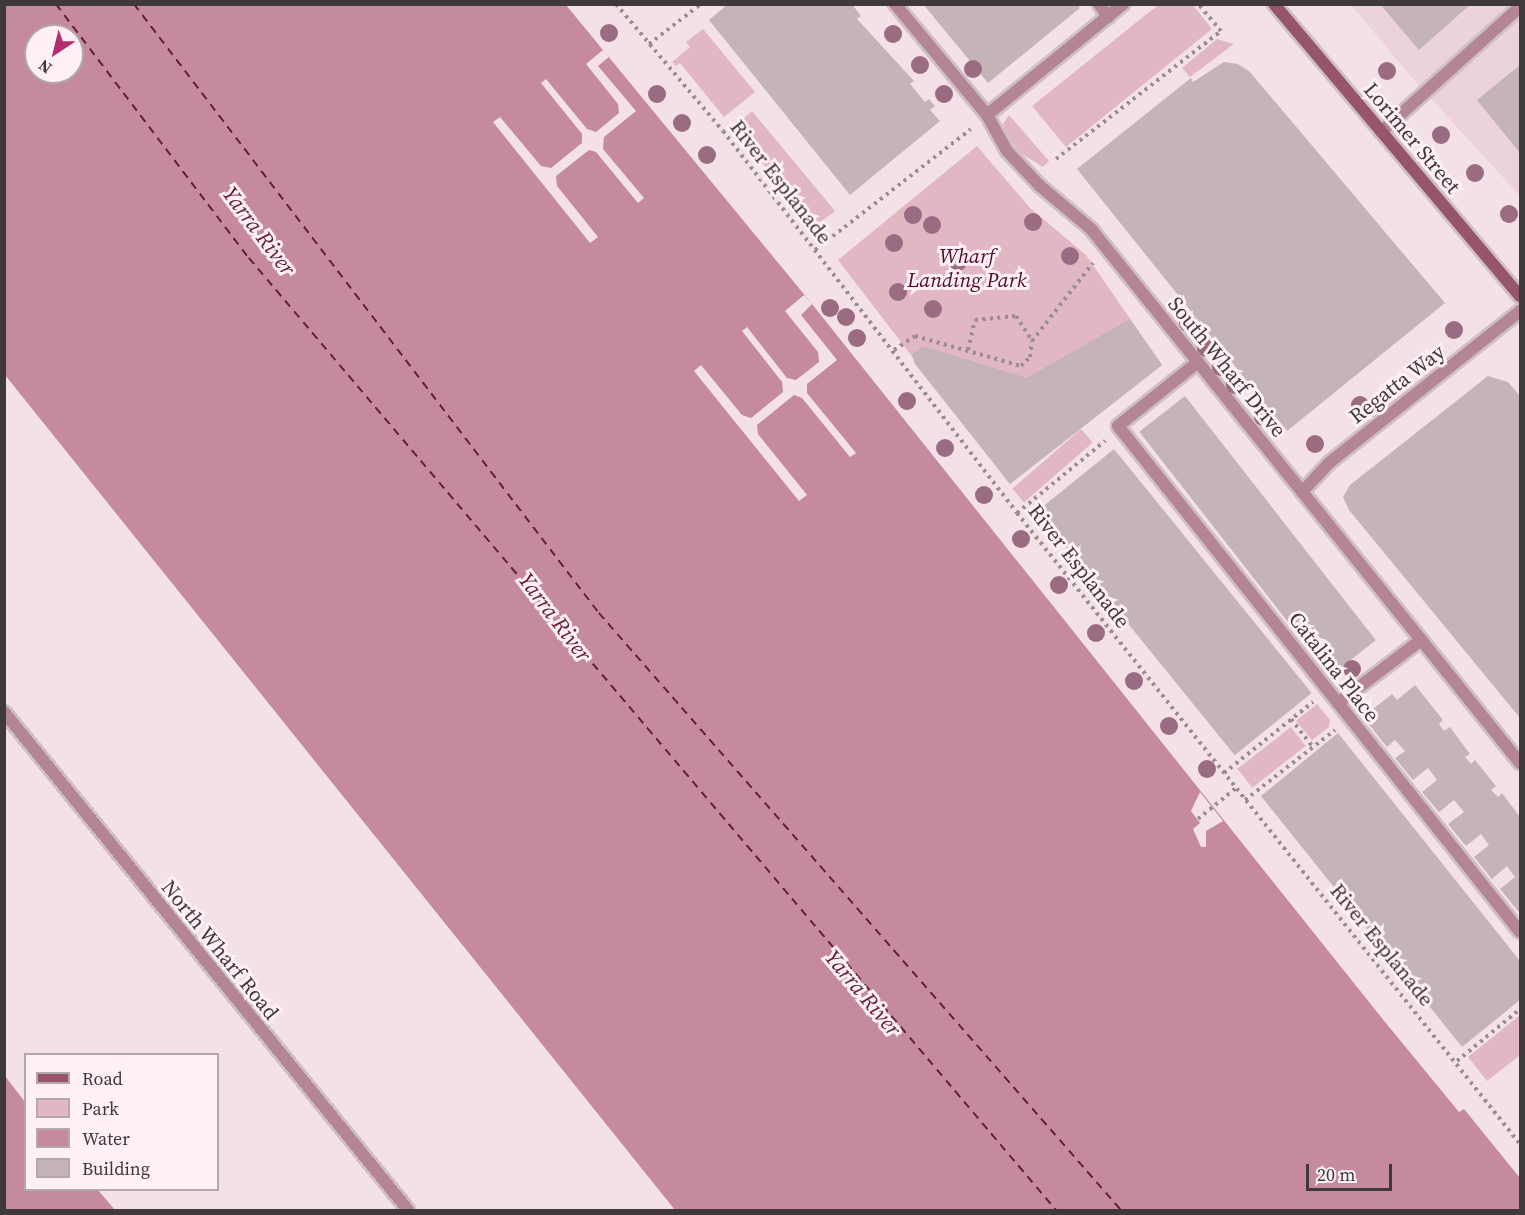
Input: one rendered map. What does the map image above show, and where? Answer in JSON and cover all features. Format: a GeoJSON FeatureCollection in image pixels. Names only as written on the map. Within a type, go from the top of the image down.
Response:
{"type":"FeatureCollection","features":[{"type":"Feature","properties":{"kind":"main road","name":"Lorimer Street"},"geometry":{"type":"LineString","coordinates":[[1274,4],[1521,296]]}},
{"type":"Feature","properties":{"kind":"street","name":"South Wharf Drive"},"geometry":{"type":"LineString","coordinates":[[895,4],[987,115],[995,134],[1029,175],[1091,229],[1521,763]]}},
{"type":"Feature","properties":{"kind":"street"},"geometry":{"type":"LineString","coordinates":[[1099,4],[1108,16]]}},
{"type":"Feature","properties":{"kind":"street"},"geometry":{"type":"LineString","coordinates":[[987,115],[1124,4]]}},
{"type":"Feature","properties":{"kind":"street"},"geometry":{"type":"LineString","coordinates":[[1382,132],[1521,7]]}},
{"type":"Feature","properties":{"kind":"street","name":"Regatta Way"},"geometry":{"type":"LineString","coordinates":[[1302,492],[1329,463],[1521,311]]}},
{"type":"Feature","properties":{"kind":"street"},"geometry":{"type":"LineString","coordinates":[[1118,426],[1198,362]]}},
{"type":"Feature","properties":{"kind":"street","name":"Catalina Place"},"geometry":{"type":"LineString","coordinates":[[1118,426],[1521,932]]}},
{"type":"Feature","properties":{"kind":"street"},"geometry":{"type":"LineString","coordinates":[[1338,703],[1421,640]]}},
{"type":"Feature","properties":{"kind":"street","name":"North Wharf Road"},"geometry":{"type":"LineString","coordinates":[[4,712],[408,1210]]}},
{"type":"Feature","properties":{"kind":"path","name":"River Esplanade"},"geometry":{"type":"LineString","coordinates":[[616,4],[815,250],[1017,513],[1521,1144]]}},
{"type":"Feature","properties":{"kind":"path"},"geometry":{"type":"LineString","coordinates":[[649,44],[701,4]]}},
{"type":"Feature","properties":{"kind":"path"},"geometry":{"type":"LineString","coordinates":[[1056,159],[1221,31],[1198,4]]}},
{"type":"Feature","properties":{"kind":"path"},"geometry":{"type":"LineString","coordinates":[[815,250],[987,115]]}},
{"type":"Feature","properties":{"kind":"path"},"geometry":{"type":"LineString","coordinates":[[894,350],[915,336],[1021,366],[1030,357],[1032,341],[1105,248]]}},
{"type":"Feature","properties":{"kind":"path"},"geometry":{"type":"LineString","coordinates":[[968,350],[975,320],[1016,316],[1032,341]]}},
{"type":"Feature","properties":{"kind":"path"},"geometry":{"type":"LineString","coordinates":[[1017,513],[1100,448],[1118,426]]}},
{"type":"Feature","properties":{"kind":"path"},"geometry":{"type":"LineString","coordinates":[[1224,773],[1328,690]]}},
{"type":"Feature","properties":{"kind":"path"},"geometry":{"type":"LineString","coordinates":[[1245,800],[1350,718]]}},
{"type":"Feature","properties":{"kind":"path"},"geometry":{"type":"LineString","coordinates":[[1291,719],[1313,747]]}},
{"type":"Feature","properties":{"kind":"path"},"geometry":{"type":"LineString","coordinates":[[1198,819],[1236,788]]}},
{"type":"Feature","properties":{"kind":"path"},"geometry":{"type":"LineString","coordinates":[[1457,1061],[1521,1009]]}},
{"type":"Feature","properties":{"kind":"shaded area"},"geometry":{"type":"Polygon","coordinates":[[[1351,5],[1520,5],[1520,196],[1414,80],[1351,5]]]}},
{"type":"Feature","properties":{"kind":"green space"},"geometry":{"type":"Polygon","coordinates":[[[1158,5],[1193,5],[1212,29],[1066,147],[1032,106],[1158,5]]]}},
{"type":"Feature","properties":{"kind":"green space"},"geometry":{"type":"Polygon","coordinates":[[[703,29],[755,92],[724,117],[680,63],[676,66],[672,62],[690,47],[686,42],[703,29]]]}},
{"type":"Feature","properties":{"kind":"green space"},"geometry":{"type":"Polygon","coordinates":[[[1217,39],[1234,44],[1190,77],[1182,68],[1217,39]]]}},
{"type":"Feature","properties":{"kind":"green space"},"geometry":{"type":"Polygon","coordinates":[[[752,111],[835,211],[809,231],[774,186],[778,182],[733,128],[752,111]]]}},
{"type":"Feature","properties":{"kind":"green space"},"geometry":{"type":"Polygon","coordinates":[[[1009,115],[1049,161],[1043,167],[1020,153],[1005,133],[1003,124],[1009,115]]]}},
{"type":"Feature","properties":{"kind":"green space","name":"Wharf Landing Park"},"geometry":{"type":"Polygon","coordinates":[[[977,146],[1030,208],[1086,255],[1162,365],[1010,484],[838,260],[977,146]]]}},
{"type":"Feature","properties":{"kind":"green space"},"geometry":{"type":"Polygon","coordinates":[[[1174,296],[1200,330],[1191,337],[1165,303],[1174,296]]]}},
{"type":"Feature","properties":{"kind":"green space"},"geometry":{"type":"Polygon","coordinates":[[[1081,429],[1093,443],[1024,502],[1012,489],[1081,429]]]}},
{"type":"Feature","properties":{"kind":"green space"},"geometry":{"type":"Polygon","coordinates":[[[1317,704],[1330,720],[1329,727],[1312,740],[1296,721],[1317,704]]]}},
{"type":"Feature","properties":{"kind":"green space"},"geometry":{"type":"Polygon","coordinates":[[[1291,727],[1306,746],[1252,788],[1237,769],[1291,727]]]}},
{"type":"Feature","properties":{"kind":"green space"},"geometry":{"type":"Polygon","coordinates":[[[1520,1015],[1520,1055],[1487,1081],[1468,1057],[1520,1015]]]}},
{"type":"Feature","properties":{"kind":"water","name":"Yarra River"},"geometry":{"type":"Polygon","coordinates":[[[5,5],[566,5],[812,304],[1385,1022],[1459,1112],[1464,1109],[1520,1178],[1520,1210],[675,1210],[5,375],[5,5]]]}},
{"type":"Feature","properties":{"kind":"water"},"geometry":{"type":"Polygon","coordinates":[[[5,1076],[24,1101],[24,1191],[99,1191],[115,1210],[5,1210],[5,1076]]]}},
{"type":"Feature","properties":{"kind":"pier"},"geometry":{"type":"Polygon","coordinates":[[[603,50],[609,57],[598,66],[636,111],[604,137],[603,149],[644,198],[638,203],[596,152],[589,150],[556,176],[557,186],[598,237],[590,243],[493,122],[500,117],[541,166],[551,168],[582,143],[582,134],[541,83],[546,79],[587,129],[596,132],[619,113],[618,104],[586,64],[603,50]]]}},
{"type":"Feature","properties":{"kind":"pier"},"geometry":{"type":"Polygon","coordinates":[[[804,295],[812,304],[801,315],[837,360],[807,384],[807,393],[856,453],[850,457],[802,398],[794,395],[757,425],[758,434],[807,495],[799,501],[694,371],[701,365],[742,415],[751,418],[783,392],[782,382],[742,331],[747,327],[787,378],[796,380],[819,362],[818,352],[785,311],[804,295]]]}},
{"type":"Feature","properties":{"kind":"pier"},"geometry":{"type":"Polygon","coordinates":[[[1200,792],[1223,821],[1206,831],[1206,847],[1201,847],[1193,829],[1200,823],[1191,811],[1200,792]]]}},
{"type":"Feature","properties":{"kind":"building"},"geometry":{"type":"Polygon","coordinates":[[[728,4],[852,4],[861,16],[857,19],[914,81],[910,84],[925,102],[929,99],[935,106],[930,110],[940,121],[850,195],[709,20],[728,4]]]}},
{"type":"Feature","properties":{"kind":"building"},"geometry":{"type":"Polygon","coordinates":[[[923,4],[1077,4],[1080,8],[988,83],[923,4]]]}},
{"type":"Feature","properties":{"kind":"building"},"geometry":{"type":"Polygon","coordinates":[[[1380,4],[1471,4],[1419,50],[1380,4]]]}},
{"type":"Feature","properties":{"kind":"building"},"geometry":{"type":"Polygon","coordinates":[[[1224,62],[1238,64],[1249,71],[1445,303],[1287,431],[1077,169],[1191,78],[1193,82],[1224,62]]]}},
{"type":"Feature","properties":{"kind":"building"},"geometry":{"type":"Polygon","coordinates":[[[1520,65],[1520,153],[1477,100],[1520,65]]]}},
{"type":"Feature","properties":{"kind":"building"},"geometry":{"type":"Polygon","coordinates":[[[1130,319],[1162,365],[1010,484],[915,364],[912,355],[921,347],[933,349],[1027,378],[1130,319]]]}},
{"type":"Feature","properties":{"kind":"building"},"geometry":{"type":"Polygon","coordinates":[[[1488,376],[1508,382],[1520,396],[1520,718],[1349,510],[1343,497],[1350,485],[1488,376]]]}},
{"type":"Feature","properties":{"kind":"building"},"geometry":{"type":"Polygon","coordinates":[[[1185,396],[1376,640],[1330,676],[1139,432],[1185,396]]]}},
{"type":"Feature","properties":{"kind":"building"},"geometry":{"type":"Polygon","coordinates":[[[1114,449],[1312,693],[1235,755],[1037,511],[1114,449]]]}},
{"type":"Feature","properties":{"kind":"building"},"geometry":{"type":"Polygon","coordinates":[[[1415,685],[1443,720],[1439,724],[1444,731],[1450,727],[1470,754],[1465,757],[1471,764],[1475,760],[1496,786],[1491,790],[1498,797],[1502,793],[1520,817],[1519,912],[1500,889],[1515,877],[1507,866],[1492,879],[1474,857],[1489,845],[1481,834],[1466,846],[1448,824],[1464,812],[1454,800],[1439,812],[1422,792],[1437,780],[1428,768],[1413,780],[1395,758],[1405,751],[1395,740],[1387,747],[1363,717],[1392,694],[1397,700],[1415,685]]]}},
{"type":"Feature","properties":{"kind":"building"},"geometry":{"type":"Polygon","coordinates":[[[1338,733],[1520,961],[1520,1000],[1462,1047],[1261,796],[1338,733]]]}},
{"type":"Feature","properties":{"kind":"ferry route"},"geometry":{"type":"LineString","coordinates":[[56,4],[249,258],[1056,1210]]}},
{"type":"Feature","properties":{"kind":"ferry route"},"geometry":{"type":"LineString","coordinates":[[134,4],[599,613],[1121,1210]]}}]}
